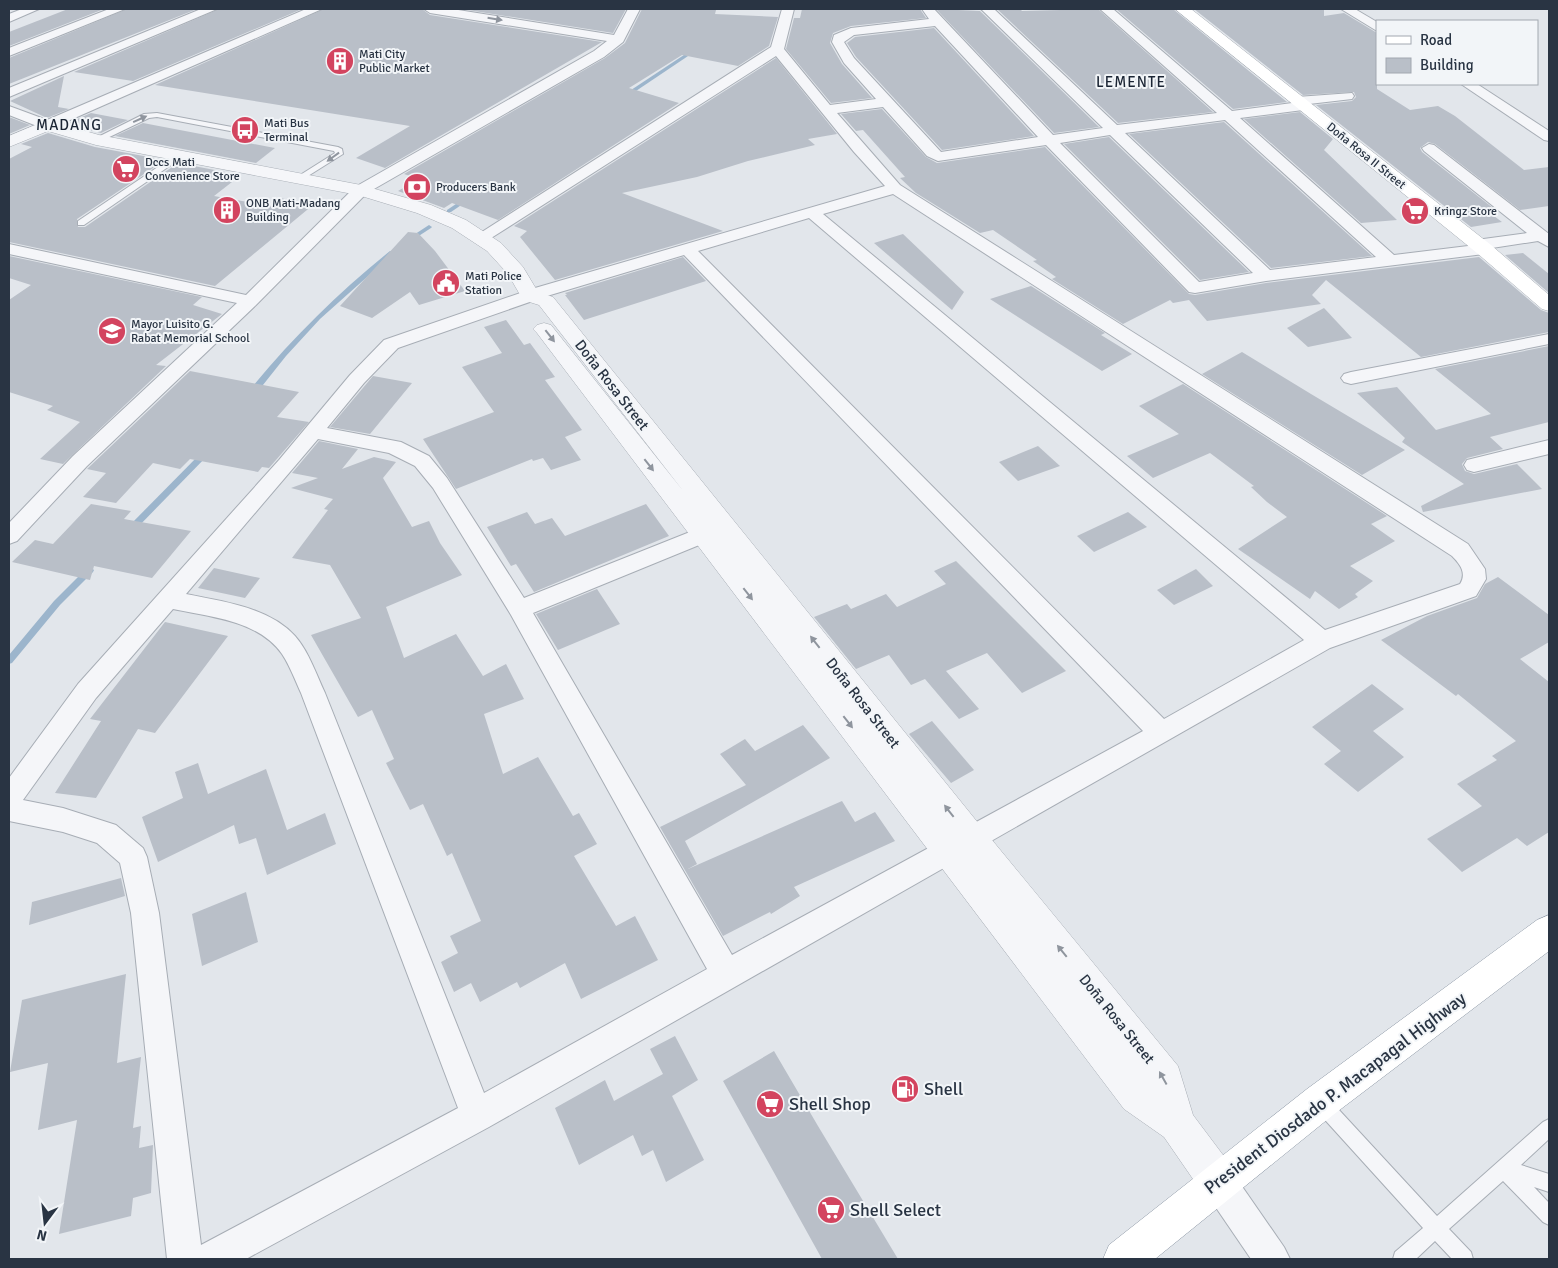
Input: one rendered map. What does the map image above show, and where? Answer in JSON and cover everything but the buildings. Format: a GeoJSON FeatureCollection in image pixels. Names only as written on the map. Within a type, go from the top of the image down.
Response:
{"type":"FeatureCollection","features":[{"type":"Feature","properties":{"kind":"main road","name":"Doña Rosa II Street"},"geometry":{"type":"LineString","coordinates":[[1182,9],[1480,247],[1549,305]]}},
{"type":"Feature","properties":{"kind":"main road","name":"President Diosdado P. Macapagal Highway"},"geometry":{"type":"LineString","coordinates":[[1123,1259],[1218,1181],[1320,1102],[1549,931]]}},
{"type":"Feature","properties":{"kind":"street"},"geometry":{"type":"LineString","coordinates":[[9,18],[33,9]]}},
{"type":"Feature","properties":{"kind":"street"},"geometry":{"type":"LineString","coordinates":[[9,52],[119,9]]}},
{"type":"Feature","properties":{"kind":"street"},"geometry":{"type":"LineString","coordinates":[[9,93],[211,9]]}},
{"type":"Feature","properties":{"kind":"street"},"geometry":{"type":"LineString","coordinates":[[9,142],[316,9]]}},
{"type":"Feature","properties":{"kind":"street"},"geometry":{"type":"LineString","coordinates":[[430,9],[618,39]]}},
{"type":"Feature","properties":{"kind":"street"},"geometry":{"type":"LineString","coordinates":[[9,536],[80,461],[250,301],[360,190],[588,61],[618,39],[634,9]]}},
{"type":"Feature","properties":{"kind":"street"},"geometry":{"type":"LineString","coordinates":[[482,237],[777,49],[788,9]]}},
{"type":"Feature","properties":{"kind":"street"},"geometry":{"type":"LineString","coordinates":[[928,9],[1050,141],[1142,232],[1195,288],[1266,276],[1545,239]]}},
{"type":"Feature","properties":{"kind":"street"},"geometry":{"type":"LineString","coordinates":[[987,9],[1266,276]]}},
{"type":"Feature","properties":{"kind":"street"},"geometry":{"type":"LineString","coordinates":[[1106,9],[1229,116],[1389,260]]}},
{"type":"Feature","properties":{"kind":"street"},"geometry":{"type":"LineString","coordinates":[[1347,9],[1376,26]]}},
{"type":"Feature","properties":{"kind":"street"},"geometry":{"type":"LineString","coordinates":[[938,22],[851,32],[838,38],[844,54],[932,153],[938,157],[1115,130],[1229,116],[1347,96]]}},
{"type":"Feature","properties":{"kind":"street"},"geometry":{"type":"LineString","coordinates":[[211,1259],[477,1115],[726,974],[1161,734],[1322,641],[1468,590],[1475,583],[1476,573],[1472,562],[1460,550],[895,188],[826,110],[777,49]]}},
{"type":"Feature","properties":{"kind":"street"},"geometry":{"type":"LineString","coordinates":[[1470,85],[1549,137]]}},
{"type":"Feature","properties":{"kind":"street"},"geometry":{"type":"LineString","coordinates":[[826,110],[886,102]]}},
{"type":"Feature","properties":{"kind":"street","name":"Doña Rosa Street"},"geometry":{"type":"LineString","coordinates":[[9,110],[47,125],[96,140],[360,190],[443,217],[482,237],[507,260],[530,296],[527,306],[713,531],[960,845],[1137,1096],[1177,1124],[1218,1181]]}},
{"type":"Feature","properties":{"kind":"street"},"geometry":{"type":"LineString","coordinates":[[1429,148],[1545,239]]}},
{"type":"Feature","properties":{"kind":"street"},"geometry":{"type":"LineString","coordinates":[[9,799],[87,691],[286,465],[356,379],[391,344],[530,296],[686,248],[895,188]]}},
{"type":"Feature","properties":{"kind":"street"},"geometry":{"type":"LineString","coordinates":[[812,213],[1322,641]]}},
{"type":"Feature","properties":{"kind":"street"},"geometry":{"type":"LineString","coordinates":[[686,248],[1161,734]]}},
{"type":"Feature","properties":{"kind":"street"},"geometry":{"type":"LineString","coordinates":[[9,249],[250,301]]}},
{"type":"Feature","properties":{"kind":"street"},"geometry":{"type":"LineString","coordinates":[[1351,378],[1549,339]]}},
{"type":"Feature","properties":{"kind":"street"},"geometry":{"type":"LineString","coordinates":[[313,432],[394,446],[422,461],[440,483],[518,609],[726,974]]}},
{"type":"Feature","properties":{"kind":"street"},"geometry":{"type":"LineString","coordinates":[[1474,465],[1549,447]]}},
{"type":"Feature","properties":{"kind":"street"},"geometry":{"type":"LineString","coordinates":[[518,609],[713,531]]}},
{"type":"Feature","properties":{"kind":"street"},"geometry":{"type":"LineString","coordinates":[[166,600],[260,622],[281,636],[294,654],[313,693],[477,1115]]}},
{"type":"Feature","properties":{"kind":"street"},"geometry":{"type":"LineString","coordinates":[[9,809],[63,820],[106,834],[133,857],[145,913],[185,1259]]}},
{"type":"Feature","properties":{"kind":"street"},"geometry":{"type":"LineString","coordinates":[[1218,1181],[1272,1259]]}},
{"type":"Feature","properties":{"kind":"lane"},"geometry":{"type":"LineString","coordinates":[[96,140],[147,116],[157,115],[338,149],[339,154],[300,179]]}},
{"type":"Feature","properties":{"kind":"lane"},"geometry":{"type":"LineString","coordinates":[[81,223],[180,156]]}},
{"type":"Feature","properties":{"kind":"lane"},"geometry":{"type":"LineString","coordinates":[[1320,1102],[1464,1259]]}},
{"type":"Feature","properties":{"kind":"lane"},"geometry":{"type":"LineString","coordinates":[[1402,1259],[1549,1128]]}},
{"type":"Feature","properties":{"kind":"lane"},"geometry":{"type":"LineString","coordinates":[[1503,1168],[1549,1183]]}},
{"type":"Feature","properties":{"kind":"lane"},"geometry":{"type":"LineString","coordinates":[[1503,1168],[1549,1216]]}},
{"type":"Feature","properties":{"kind":"waterway"},"geometry":{"type":"LineString","coordinates":[[625,96],[695,50]]}},
{"type":"Feature","properties":{"kind":"waterway"},"geometry":{"type":"LineString","coordinates":[[449,211],[467,199]]}},
{"type":"Feature","properties":{"kind":"waterway"},"geometry":{"type":"LineString","coordinates":[[409,240],[429,227]]}},
{"type":"Feature","properties":{"kind":"waterway"},"geometry":{"type":"LineString","coordinates":[[252,393],[300,336],[354,284],[392,252]]}},
{"type":"Feature","properties":{"kind":"waterway"},"geometry":{"type":"LineString","coordinates":[[131,529],[206,453]]}},
{"type":"Feature","properties":{"kind":"waterway"},"geometry":{"type":"LineString","coordinates":[[9,661],[57,603],[90,570]]}},
{"type":"Feature","properties":{"kind":"place","name":"Mati City Public Market"},"geometry":{"type":"Point","coordinates":[340,61]}},
{"type":"Feature","properties":{"kind":"place","name":"Mati Bus Terminal"},"geometry":{"type":"Point","coordinates":[245,130]}},
{"type":"Feature","properties":{"kind":"place","name":"Dccs Mati Convenience Store"},"geometry":{"type":"Point","coordinates":[126,169]}},
{"type":"Feature","properties":{"kind":"place","name":"Producers Bank"},"geometry":{"type":"Point","coordinates":[417,187]}},
{"type":"Feature","properties":{"kind":"place","name":"ONB Mati-Madang Building"},"geometry":{"type":"Point","coordinates":[227,210]}},
{"type":"Feature","properties":{"kind":"place","name":"Kringz Store"},"geometry":{"type":"Point","coordinates":[1415,211]}},
{"type":"Feature","properties":{"kind":"place","name":"Mati Police Station"},"geometry":{"type":"Point","coordinates":[446,283]}},
{"type":"Feature","properties":{"kind":"place","name":"Mayor Luisito G. Rabat Memorial School"},"geometry":{"type":"Point","coordinates":[112,331]}},
{"type":"Feature","properties":{"kind":"place","name":"Shell"},"geometry":{"type":"Point","coordinates":[905,1089]}},
{"type":"Feature","properties":{"kind":"place","name":"Shell Shop"},"geometry":{"type":"Point","coordinates":[770,1104]}},
{"type":"Feature","properties":{"kind":"place","name":"Shell Select"},"geometry":{"type":"Point","coordinates":[831,1210]}},
{"type":"Feature","properties":{"kind":"district","name":"LEMENTE"},"geometry":{"type":"Point","coordinates":[1131,82]}},
{"type":"Feature","properties":{"kind":"district","name":"MADANG"},"geometry":{"type":"Point","coordinates":[69,125]}}]}
